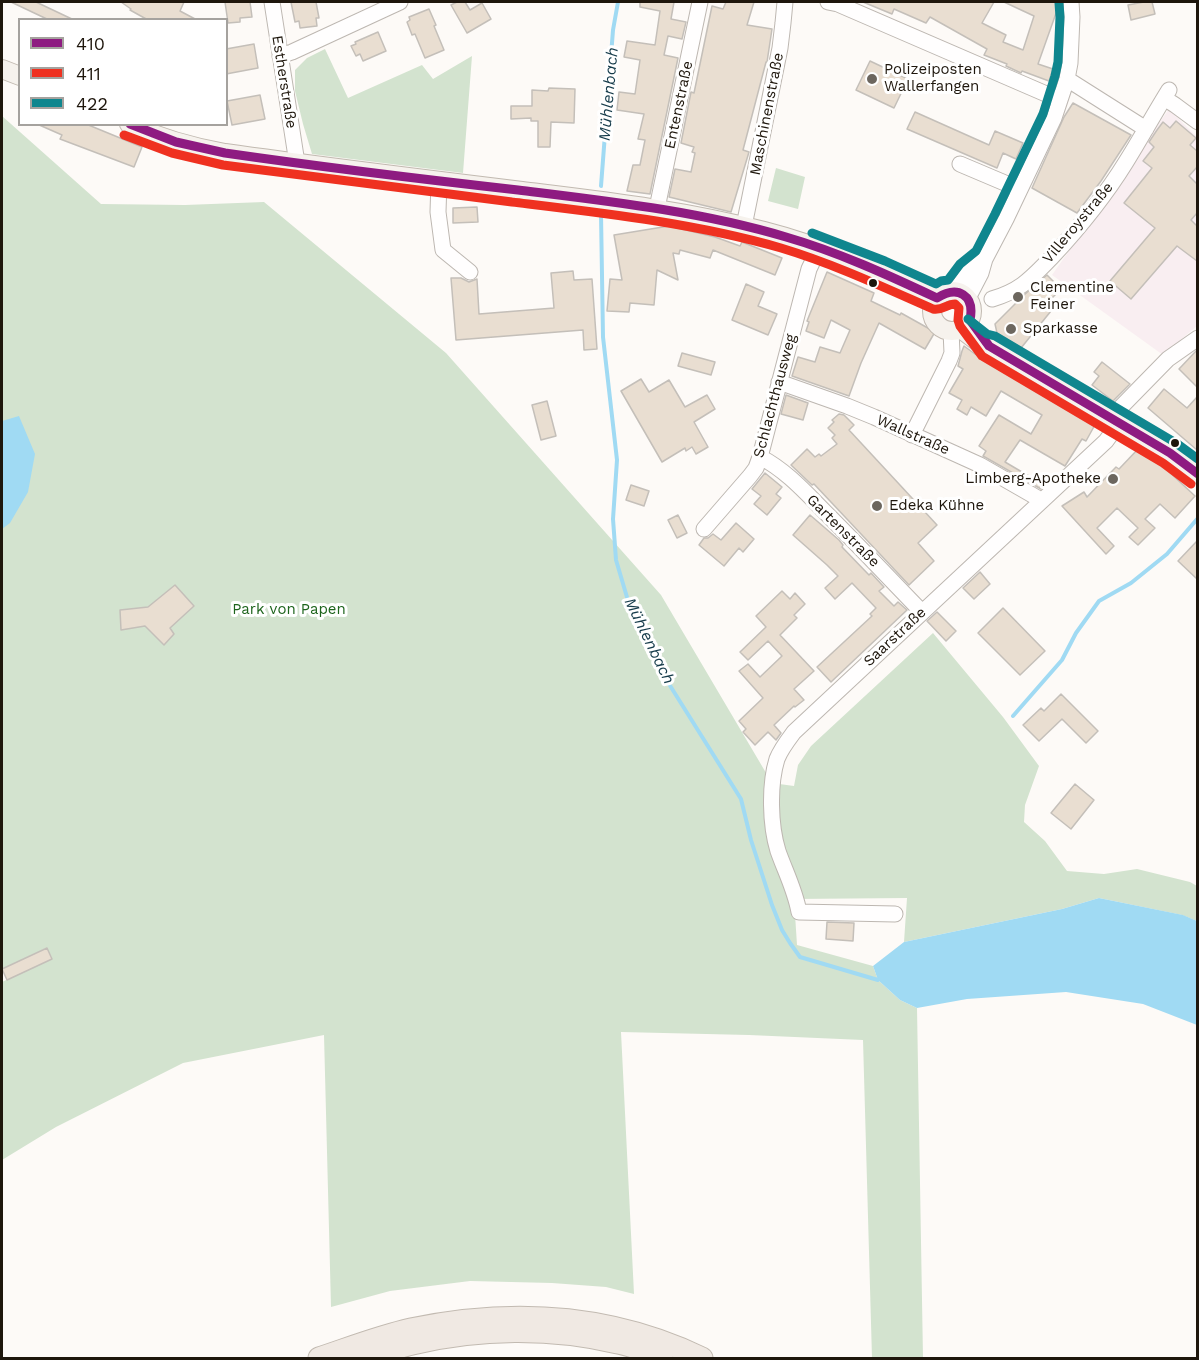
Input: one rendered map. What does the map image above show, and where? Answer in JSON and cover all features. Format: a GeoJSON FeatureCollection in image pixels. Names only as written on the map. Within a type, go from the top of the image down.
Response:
{"type":"FeatureCollection","features":[{"type":"Feature","properties":{"kind":"highway"},"geometry":{"type":"LineString","coordinates":[[319,1359],[410,1329],[516,1316],[561,1318],[622,1328],[675,1345],[702,1359]]}},
{"type":"Feature","properties":{"kind":"highway"},"geometry":{"type":"LineString","coordinates":[[363,1359],[413,1344],[464,1335],[516,1331],[560,1333],[619,1343],[668,1359]]}},
{"type":"Feature","properties":{"kind":"main road"},"geometry":{"type":"LineString","coordinates":[[2,69],[18,75]]}},
{"type":"Feature","properties":{"kind":"main road"},"geometry":{"type":"LineString","coordinates":[[134,126],[167,140],[225,153],[698,215],[819,248],[855,263],[877,281],[934,303]]}},
{"type":"Feature","properties":{"kind":"main road"},"geometry":{"type":"LineString","coordinates":[[961,327],[972,308],[962,295],[945,292],[934,303],[933,318],[942,329],[961,327],[982,345],[989,346],[1170,453],[1197,474]]}},
{"type":"Feature","properties":{"kind":"street","name":"Estherstraße"},"geometry":{"type":"LineString","coordinates":[[272,2],[297,163]]}},
{"type":"Feature","properties":{"kind":"street"},"geometry":{"type":"LineString","coordinates":[[280,56],[292,52],[376,7],[400,2]]}},
{"type":"Feature","properties":{"kind":"street","name":"Entenstraße"},"geometry":{"type":"LineString","coordinates":[[657,208],[700,2]]}},
{"type":"Feature","properties":{"kind":"street","name":"Maschinenstraße"},"geometry":{"type":"LineString","coordinates":[[744,226],[780,48],[784,2]]}},
{"type":"Feature","properties":{"kind":"street"},"geometry":{"type":"LineString","coordinates":[[828,2],[838,4],[1060,100]]}},
{"type":"Feature","properties":{"kind":"street"},"geometry":{"type":"LineString","coordinates":[[962,295],[981,273],[985,259],[1054,118],[1067,79],[1071,44],[1071,2]]}},
{"type":"Feature","properties":{"kind":"street"},"geometry":{"type":"LineString","coordinates":[[1067,79],[1146,129]]}},
{"type":"Feature","properties":{"kind":"street","name":"Villeroystraße"},"geometry":{"type":"LineString","coordinates":[[992,299],[1019,288],[1067,241],[1112,183],[1166,94],[1175,105],[1197,122]]}},
{"type":"Feature","properties":{"kind":"street"},"geometry":{"type":"LineString","coordinates":[[960,164],[1019,189]]}},
{"type":"Feature","properties":{"kind":"street"},"geometry":{"type":"LineString","coordinates":[[439,181],[438,212],[443,250],[470,272]]}},
{"type":"Feature","properties":{"kind":"street","name":"Schlachthausweg"},"geometry":{"type":"LineString","coordinates":[[704,529],[756,468],[809,269],[819,248]]}},
{"type":"Feature","properties":{"kind":"street"},"geometry":{"type":"LineString","coordinates":[[912,435],[950,361],[961,327]]}},
{"type":"Feature","properties":{"kind":"street","name":"Saarstraße"},"geometry":{"type":"LineString","coordinates":[[895,914],[800,912],[774,832],[772,794],[778,758],[794,732],[1106,441],[1120,408],[1168,358],[1197,338]]}},
{"type":"Feature","properties":{"kind":"street","name":"Wallstraße"},"geometry":{"type":"LineString","coordinates":[[779,382],[846,406],[947,450],[980,465],[1041,500]]}},
{"type":"Feature","properties":{"kind":"street","name":"Gartenstraße"},"geometry":{"type":"LineString","coordinates":[[760,457],[775,466],[807,495],[921,612]]}},
{"type":"Feature","properties":{"kind":"shaded area"},"geometry":{"type":"Polygon","coordinates":[[[1169,109],[1197,137],[1197,326],[1163,355],[1052,275],[1169,109]]]}},
{"type":"Feature","properties":{"kind":"green space"},"geometry":{"type":"Polygon","coordinates":[[[325,49],[348,98],[422,65],[433,79],[472,56],[463,173],[312,154],[295,91],[295,70],[307,58],[325,49]]]}},
{"type":"Feature","properties":{"kind":"green space","name":"Park von Papen"},"geometry":{"type":"Polygon","coordinates":[[[2,116],[101,204],[185,205],[264,202],[446,353],[661,595],[772,783],[794,786],[798,765],[811,746],[933,633],[1003,717],[1039,766],[1025,805],[1024,822],[1045,841],[1067,871],[1104,874],[1137,869],[1190,882],[1197,886],[1197,921],[1182,915],[1099,898],[1062,909],[904,942],[907,898],[794,899],[797,945],[873,966],[878,980],[900,1000],[917,1008],[923,1358],[872,1358],[863,1040],[621,1032],[634,1294],[606,1287],[470,1281],[390,1291],[331,1307],[324,1035],[183,1063],[56,1127],[2,1160],[2,982],[52,958],[46,948],[2,969],[2,116]]]}},
{"type":"Feature","properties":{"kind":"green space"},"geometry":{"type":"Polygon","coordinates":[[[776,168],[805,177],[798,209],[768,201],[776,168]]]}},
{"type":"Feature","properties":{"kind":"water"},"geometry":{"type":"Polygon","coordinates":[[[19,416],[35,454],[28,492],[10,523],[2,529],[2,421],[19,416]]]}},
{"type":"Feature","properties":{"kind":"water"},"geometry":{"type":"Polygon","coordinates":[[[1099,898],[1183,915],[1197,921],[1197,1025],[1143,1004],[1066,992],[967,999],[917,1008],[900,1000],[878,980],[873,966],[904,942],[1062,909],[1099,898]]]}},
{"type":"Feature","properties":{"kind":"building"},"geometry":{"type":"Polygon","coordinates":[[[11,2],[36,2],[70,18],[45,18],[11,2]]]}},
{"type":"Feature","properties":{"kind":"building"},"geometry":{"type":"Polygon","coordinates":[[[121,2],[184,2],[180,11],[193,18],[144,18],[121,2]]]}},
{"type":"Feature","properties":{"kind":"building"},"geometry":{"type":"Polygon","coordinates":[[[225,2],[250,2],[252,17],[240,18],[240,22],[228,23],[225,2]]]}},
{"type":"Feature","properties":{"kind":"building"},"geometry":{"type":"Polygon","coordinates":[[[291,2],[316,2],[319,18],[316,18],[317,26],[300,28],[299,21],[295,22],[291,2]]]}},
{"type":"Feature","properties":{"kind":"building"},"geometry":{"type":"Polygon","coordinates":[[[465,2],[470,10],[482,3],[491,19],[467,33],[451,5],[465,2]]]}},
{"type":"Feature","properties":{"kind":"building"},"geometry":{"type":"Polygon","coordinates":[[[640,2],[674,2],[671,19],[686,22],[682,39],[668,36],[664,55],[678,58],[650,194],[627,191],[633,165],[640,165],[645,140],[638,139],[644,114],[617,110],[619,92],[635,94],[640,60],[624,57],[627,41],[655,45],[660,11],[640,7],[640,2]]]}},
{"type":"Feature","properties":{"kind":"building"},"geometry":{"type":"Polygon","coordinates":[[[726,2],[754,2],[747,25],[772,29],[767,62],[743,150],[749,152],[731,212],[669,197],[675,169],[691,172],[694,147],[681,143],[691,92],[694,93],[712,6],[723,9],[726,2]]]}},
{"type":"Feature","properties":{"kind":"building"},"geometry":{"type":"Polygon","coordinates":[[[863,2],[994,2],[982,23],[1006,35],[1003,42],[1023,50],[1034,16],[1004,2],[1060,2],[1038,64],[1053,69],[1049,81],[1022,71],[1021,73],[1006,66],[1007,64],[984,55],[987,49],[930,17],[926,23],[894,9],[892,14],[863,2]]]}},
{"type":"Feature","properties":{"kind":"building"},"geometry":{"type":"Polygon","coordinates":[[[1152,2],[1155,14],[1131,20],[1128,5],[1152,2]]]}},
{"type":"Feature","properties":{"kind":"building"},"geometry":{"type":"Polygon","coordinates":[[[429,9],[444,50],[425,58],[407,22],[410,20],[409,17],[429,9]]]}},
{"type":"Feature","properties":{"kind":"building"},"geometry":{"type":"Polygon","coordinates":[[[378,32],[386,51],[363,61],[360,54],[356,56],[351,46],[378,32]]]}},
{"type":"Feature","properties":{"kind":"building"},"geometry":{"type":"Polygon","coordinates":[[[254,44],[258,68],[228,74],[228,49],[254,44]]]}},
{"type":"Feature","properties":{"kind":"building"},"geometry":{"type":"Polygon","coordinates":[[[870,61],[908,79],[894,108],[856,90],[870,61]]]}},
{"type":"Feature","properties":{"kind":"building"},"geometry":{"type":"Polygon","coordinates":[[[549,88],[575,89],[574,123],[551,122],[550,147],[538,147],[538,121],[531,121],[531,118],[511,119],[511,106],[532,106],[532,90],[548,91],[549,88]]]}},
{"type":"Feature","properties":{"kind":"building"},"geometry":{"type":"Polygon","coordinates":[[[260,95],[265,119],[232,125],[228,101],[260,95]]]}},
{"type":"Feature","properties":{"kind":"building"},"geometry":{"type":"Polygon","coordinates":[[[1073,103],[1131,135],[1077,213],[1032,188],[1064,117],[1073,103]]]}},
{"type":"Feature","properties":{"kind":"building"},"geometry":{"type":"Polygon","coordinates":[[[915,112],[989,145],[995,131],[1023,143],[1016,159],[1003,153],[997,168],[907,129],[915,112]]]}},
{"type":"Feature","properties":{"kind":"building"},"geometry":{"type":"Polygon","coordinates":[[[1176,121],[1196,138],[1190,145],[1197,151],[1197,167],[1189,176],[1197,184],[1197,213],[1191,220],[1197,226],[1197,261],[1177,246],[1131,299],[1110,281],[1155,228],[1124,203],[1152,168],[1143,161],[1154,147],[1149,142],[1163,122],[1170,128],[1176,121]]]}},
{"type":"Feature","properties":{"kind":"building"},"geometry":{"type":"Polygon","coordinates":[[[42,126],[91,126],[142,147],[134,167],[60,139],[62,135],[42,126]]]}},
{"type":"Feature","properties":{"kind":"building"},"geometry":{"type":"Polygon","coordinates":[[[477,207],[478,222],[453,223],[453,208],[477,207]]]}},
{"type":"Feature","properties":{"kind":"building"},"geometry":{"type":"Polygon","coordinates":[[[669,226],[715,237],[740,246],[742,242],[782,258],[775,275],[713,250],[710,258],[680,250],[679,254],[673,253],[678,280],[657,270],[654,305],[630,303],[629,312],[607,311],[610,279],[622,280],[614,235],[669,226]]]}},
{"type":"Feature","properties":{"kind":"building"},"geometry":{"type":"Polygon","coordinates":[[[573,271],[574,280],[592,279],[597,349],[584,350],[583,330],[456,340],[451,278],[461,278],[469,282],[477,279],[479,314],[554,308],[551,273],[573,271]]]}},
{"type":"Feature","properties":{"kind":"building"},"geometry":{"type":"Polygon","coordinates":[[[827,272],[874,293],[871,301],[900,315],[901,313],[935,332],[925,349],[879,323],[849,396],[792,376],[798,357],[815,362],[820,347],[840,353],[850,330],[831,320],[824,338],[806,331],[809,322],[807,321],[827,272]]]}},
{"type":"Feature","properties":{"kind":"building"},"geometry":{"type":"Polygon","coordinates":[[[1047,275],[1061,289],[1045,305],[1051,311],[1021,348],[997,333],[995,324],[1047,275]]]}},
{"type":"Feature","properties":{"kind":"building"},"geometry":{"type":"Polygon","coordinates":[[[746,284],[764,292],[758,306],[777,314],[768,335],[732,320],[746,284]]]}},
{"type":"Feature","properties":{"kind":"building"},"geometry":{"type":"Polygon","coordinates":[[[964,346],[1096,423],[1086,441],[1082,439],[1065,466],[1020,440],[1005,462],[1044,485],[1041,489],[983,456],[986,451],[979,446],[999,415],[1031,434],[1042,415],[1001,391],[986,416],[971,407],[967,415],[957,409],[962,400],[949,393],[963,369],[958,366],[964,346]]]}},
{"type":"Feature","properties":{"kind":"building"},"geometry":{"type":"Polygon","coordinates":[[[1197,350],[1197,387],[1179,369],[1197,350]]]}},
{"type":"Feature","properties":{"kind":"building"},"geometry":{"type":"Polygon","coordinates":[[[682,353],[715,362],[711,375],[678,366],[682,353]]]}},
{"type":"Feature","properties":{"kind":"building"},"geometry":{"type":"Polygon","coordinates":[[[1102,362],[1130,384],[1113,401],[1092,385],[1099,376],[1094,372],[1102,362]]]}},
{"type":"Feature","properties":{"kind":"building"},"geometry":{"type":"Polygon","coordinates":[[[641,379],[649,392],[669,380],[685,407],[707,395],[715,409],[694,422],[708,447],[696,454],[692,447],[686,451],[685,448],[662,462],[621,391],[641,379]]]}},
{"type":"Feature","properties":{"kind":"building"},"geometry":{"type":"Polygon","coordinates":[[[1164,389],[1187,408],[1197,397],[1197,450],[1148,408],[1164,389]]]}},
{"type":"Feature","properties":{"kind":"building"},"geometry":{"type":"Polygon","coordinates":[[[786,395],[808,403],[803,420],[781,414],[786,395]]]}},
{"type":"Feature","properties":{"kind":"building"},"geometry":{"type":"Polygon","coordinates":[[[547,401],[556,436],[541,440],[532,405],[547,401]]]}},
{"type":"Feature","properties":{"kind":"building","name":"Edeka Kühne"},"geometry":{"type":"Polygon","coordinates":[[[839,414],[844,415],[854,425],[849,430],[937,525],[918,543],[934,561],[909,585],[814,484],[812,485],[791,465],[807,449],[815,457],[819,454],[821,456],[837,444],[832,438],[835,435],[828,428],[839,414]]]}},
{"type":"Feature","properties":{"kind":"building"},"geometry":{"type":"Polygon","coordinates":[[[1139,448],[1151,455],[1195,496],[1175,518],[1160,504],[1145,519],[1155,528],[1138,545],[1129,537],[1138,528],[1117,508],[1097,528],[1114,546],[1106,554],[1062,506],[1084,492],[1087,497],[1116,467],[1119,469],[1139,448]]]}},
{"type":"Feature","properties":{"kind":"building"},"geometry":{"type":"Polygon","coordinates":[[[765,473],[782,487],[776,494],[781,498],[767,515],[754,504],[761,496],[752,489],[765,473]]]}},
{"type":"Feature","properties":{"kind":"building"},"geometry":{"type":"Polygon","coordinates":[[[631,485],[649,491],[644,506],[626,500],[631,485]]]}},
{"type":"Feature","properties":{"kind":"building"},"geometry":{"type":"Polygon","coordinates":[[[678,515],[687,533],[677,538],[668,520],[678,515]]]}},
{"type":"Feature","properties":{"kind":"building"},"geometry":{"type":"Polygon","coordinates":[[[810,515],[839,540],[842,547],[884,587],[879,591],[894,606],[898,602],[907,610],[831,682],[817,667],[872,616],[870,614],[876,608],[852,583],[835,599],[825,588],[838,576],[793,535],[810,515]]]}},
{"type":"Feature","properties":{"kind":"building"},"geometry":{"type":"Polygon","coordinates":[[[736,523],[754,539],[743,552],[739,548],[724,566],[699,545],[704,538],[713,534],[721,540],[736,523]]]}},
{"type":"Feature","properties":{"kind":"building"},"geometry":{"type":"Polygon","coordinates":[[[1197,541],[1197,579],[1178,561],[1197,541]]]}},
{"type":"Feature","properties":{"kind":"building"},"geometry":{"type":"Polygon","coordinates":[[[980,572],[990,584],[974,599],[963,588],[980,572]]]}},
{"type":"Feature","properties":{"kind":"building"},"geometry":{"type":"Polygon","coordinates":[[[175,585],[194,606],[170,628],[174,634],[164,645],[145,626],[121,630],[120,610],[148,607],[175,585]]]}},
{"type":"Feature","properties":{"kind":"building"},"geometry":{"type":"Polygon","coordinates":[[[782,591],[790,599],[795,593],[805,604],[794,615],[797,618],[780,635],[814,671],[794,689],[804,700],[774,725],[781,733],[776,740],[768,732],[755,745],[743,732],[746,729],[739,721],[763,698],[739,671],[748,664],[760,677],[782,656],[768,641],[748,660],[740,652],[766,627],[756,616],[782,591]]]}},
{"type":"Feature","properties":{"kind":"building"},"geometry":{"type":"Polygon","coordinates":[[[1003,608],[1045,651],[1020,675],[978,633],[1003,608]]]}},
{"type":"Feature","properties":{"kind":"building"},"geometry":{"type":"Polygon","coordinates":[[[937,612],[956,631],[946,641],[927,621],[937,612]]]}},
{"type":"Feature","properties":{"kind":"building"},"geometry":{"type":"Polygon","coordinates":[[[1061,694],[1098,731],[1086,743],[1062,719],[1039,741],[1023,725],[1041,708],[1044,711],[1061,694]]]}},
{"type":"Feature","properties":{"kind":"building"},"geometry":{"type":"Polygon","coordinates":[[[1075,784],[1094,800],[1071,829],[1051,813],[1075,784]]]}},
{"type":"Feature","properties":{"kind":"building"},"geometry":{"type":"Polygon","coordinates":[[[827,922],[854,923],[853,941],[826,939],[827,922]]]}},
{"type":"Feature","properties":{"kind":"building"},"geometry":{"type":"Polygon","coordinates":[[[47,948],[52,959],[7,980],[2,969],[47,948]]]}},
{"type":"Feature","properties":{"kind":"waterway","name":"Mühlenbach"},"geometry":{"type":"LineString","coordinates":[[601,186],[613,30],[618,2]]}},
{"type":"Feature","properties":{"kind":"waterway","name":"Mühlenbach"},"geometry":{"type":"LineString","coordinates":[[601,214],[603,337],[617,460],[613,519],[616,560],[629,604],[664,676],[741,799],[751,840],[772,905],[790,943],[800,957],[878,980]]}},
{"type":"Feature","properties":{"kind":"waterway"},"geometry":{"type":"LineString","coordinates":[[1013,716],[1062,660],[1076,633],[1099,601],[1131,583],[1167,554],[1198,518]]}},
{"type":"Feature","properties":{"kind":"transit line","name":"422"},"geometry":{"type":"LineString","coordinates":[[812,233],[885,261],[936,284],[948,280],[960,264],[976,251],[1043,114],[1058,62],[1059,3]]}},
{"type":"Feature","properties":{"kind":"transit line","name":"410"},"geometry":{"type":"LineString","coordinates":[[135,126],[176,142],[225,153],[619,203],[720,220],[825,250],[937,298],[952,292],[958,293],[963,295],[970,304],[970,320],[989,346],[1170,453],[1198,474]]}},
{"type":"Feature","properties":{"kind":"transit line","name":"411"},"geometry":{"type":"LineString","coordinates":[[124,135],[172,153],[223,165],[682,225],[748,239],[801,254],[933,309],[955,304],[959,308],[960,326],[982,356],[1163,463],[1191,484]]}},
{"type":"Feature","properties":{"kind":"transit line","name":"422"},"geometry":{"type":"LineString","coordinates":[[968,319],[987,334],[995,336],[1176,443],[1198,459]]}},
{"type":"Feature","properties":{"kind":"place","name":"Polizeiposten Wallerfangen"},"geometry":{"type":"Point","coordinates":[872,79]}},
{"type":"Feature","properties":{"kind":"place","name":"Clementine Feiner"},"geometry":{"type":"Point","coordinates":[1018,297]}},
{"type":"Feature","properties":{"kind":"place","name":"Sparkasse"},"geometry":{"type":"Point","coordinates":[1011,329]}},
{"type":"Feature","properties":{"kind":"place","name":"Limberg-Apotheke"},"geometry":{"type":"Point","coordinates":[1113,479]}},
{"type":"Feature","properties":{"kind":"place","name":"Edeka Kühne"},"geometry":{"type":"Point","coordinates":[877,506]}}]}
